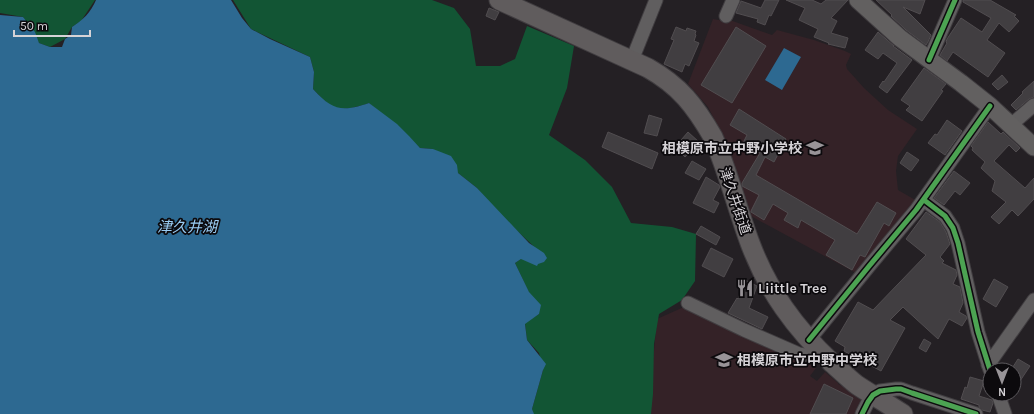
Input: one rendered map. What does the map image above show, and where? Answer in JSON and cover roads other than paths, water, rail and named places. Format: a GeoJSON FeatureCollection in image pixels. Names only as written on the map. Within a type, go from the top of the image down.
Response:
{"type":"FeatureCollection","features":[{"type":"Feature","properties":{"kind":"highway","name":"津久井街道"},"geometry":{"type":"LineString","coordinates":[[499,0],[632,60],[659,75],[674,86],[688,100],[713,137],[759,265],[782,307],[799,330],[815,347],[856,384],[903,414]]}},
{"type":"Feature","properties":{"kind":"main road"},"geometry":{"type":"LineString","coordinates":[[858,0],[900,38],[962,83],[990,106],[1034,147]]}},
{"type":"Feature","properties":{"kind":"street"},"geometry":{"type":"LineString","coordinates":[[632,60],[656,0]]}},
{"type":"Feature","properties":{"kind":"street"},"geometry":{"type":"LineString","coordinates":[[726,16],[733,0]]}},
{"type":"Feature","properties":{"kind":"street"},"geometry":{"type":"LineString","coordinates":[[929,60],[955,0]]}},
{"type":"Feature","properties":{"kind":"street"},"geometry":{"type":"LineString","coordinates":[[688,302],[744,330],[799,354],[805,355],[815,347],[924,200],[990,106]]}},
{"type":"Feature","properties":{"kind":"street"},"geometry":{"type":"LineString","coordinates":[[1011,125],[1034,106]]}},
{"type":"Feature","properties":{"kind":"street"},"geometry":{"type":"LineString","coordinates":[[924,200],[945,216],[953,228],[958,243],[978,332],[987,362]]}},
{"type":"Feature","properties":{"kind":"street"},"geometry":{"type":"LineString","coordinates":[[994,362],[1022,327],[1034,300]]}},
{"type":"Feature","properties":{"kind":"street"},"geometry":{"type":"LineString","coordinates":[[862,414],[873,395],[880,391],[900,389],[976,414]]}},
{"type":"Feature","properties":{"kind":"street"},"geometry":{"type":"LineString","coordinates":[[1001,402],[1005,414]]}},
{"type":"Feature","properties":{"kind":"water","name":"津久井湖"},"geometry":{"type":"Polygon","coordinates":[[[96,0],[231,0],[251,29],[310,57],[314,72],[313,89],[326,102],[338,108],[352,108],[369,103],[397,124],[420,148],[433,149],[451,156],[457,165],[458,173],[477,188],[529,243],[544,253],[547,258],[544,262],[538,264],[537,266],[521,259],[515,263],[529,292],[541,305],[539,314],[525,324],[527,340],[546,364],[532,409],[534,414],[0,414],[0,15],[23,17],[35,32],[39,43],[50,47],[62,47],[65,39],[71,35],[72,27],[80,22],[92,8],[96,0]]]}},
{"type":"Feature","properties":{"kind":"water"},"geometry":{"type":"Polygon","coordinates":[[[784,48],[801,57],[782,90],[765,80],[784,48]]]}},
{"type":"Feature","properties":{"kind":"place","name":"相模原市立中野小学校"},"geometry":{"type":"Point","coordinates":[815,148]}},
{"type":"Feature","properties":{"kind":"place","name":"Liittle Tree"},"geometry":{"type":"Point","coordinates":[745,288]}},
{"type":"Feature","properties":{"kind":"place","name":"相模原市立中野中学校"},"geometry":{"type":"Point","coordinates":[724,360]}}]}
